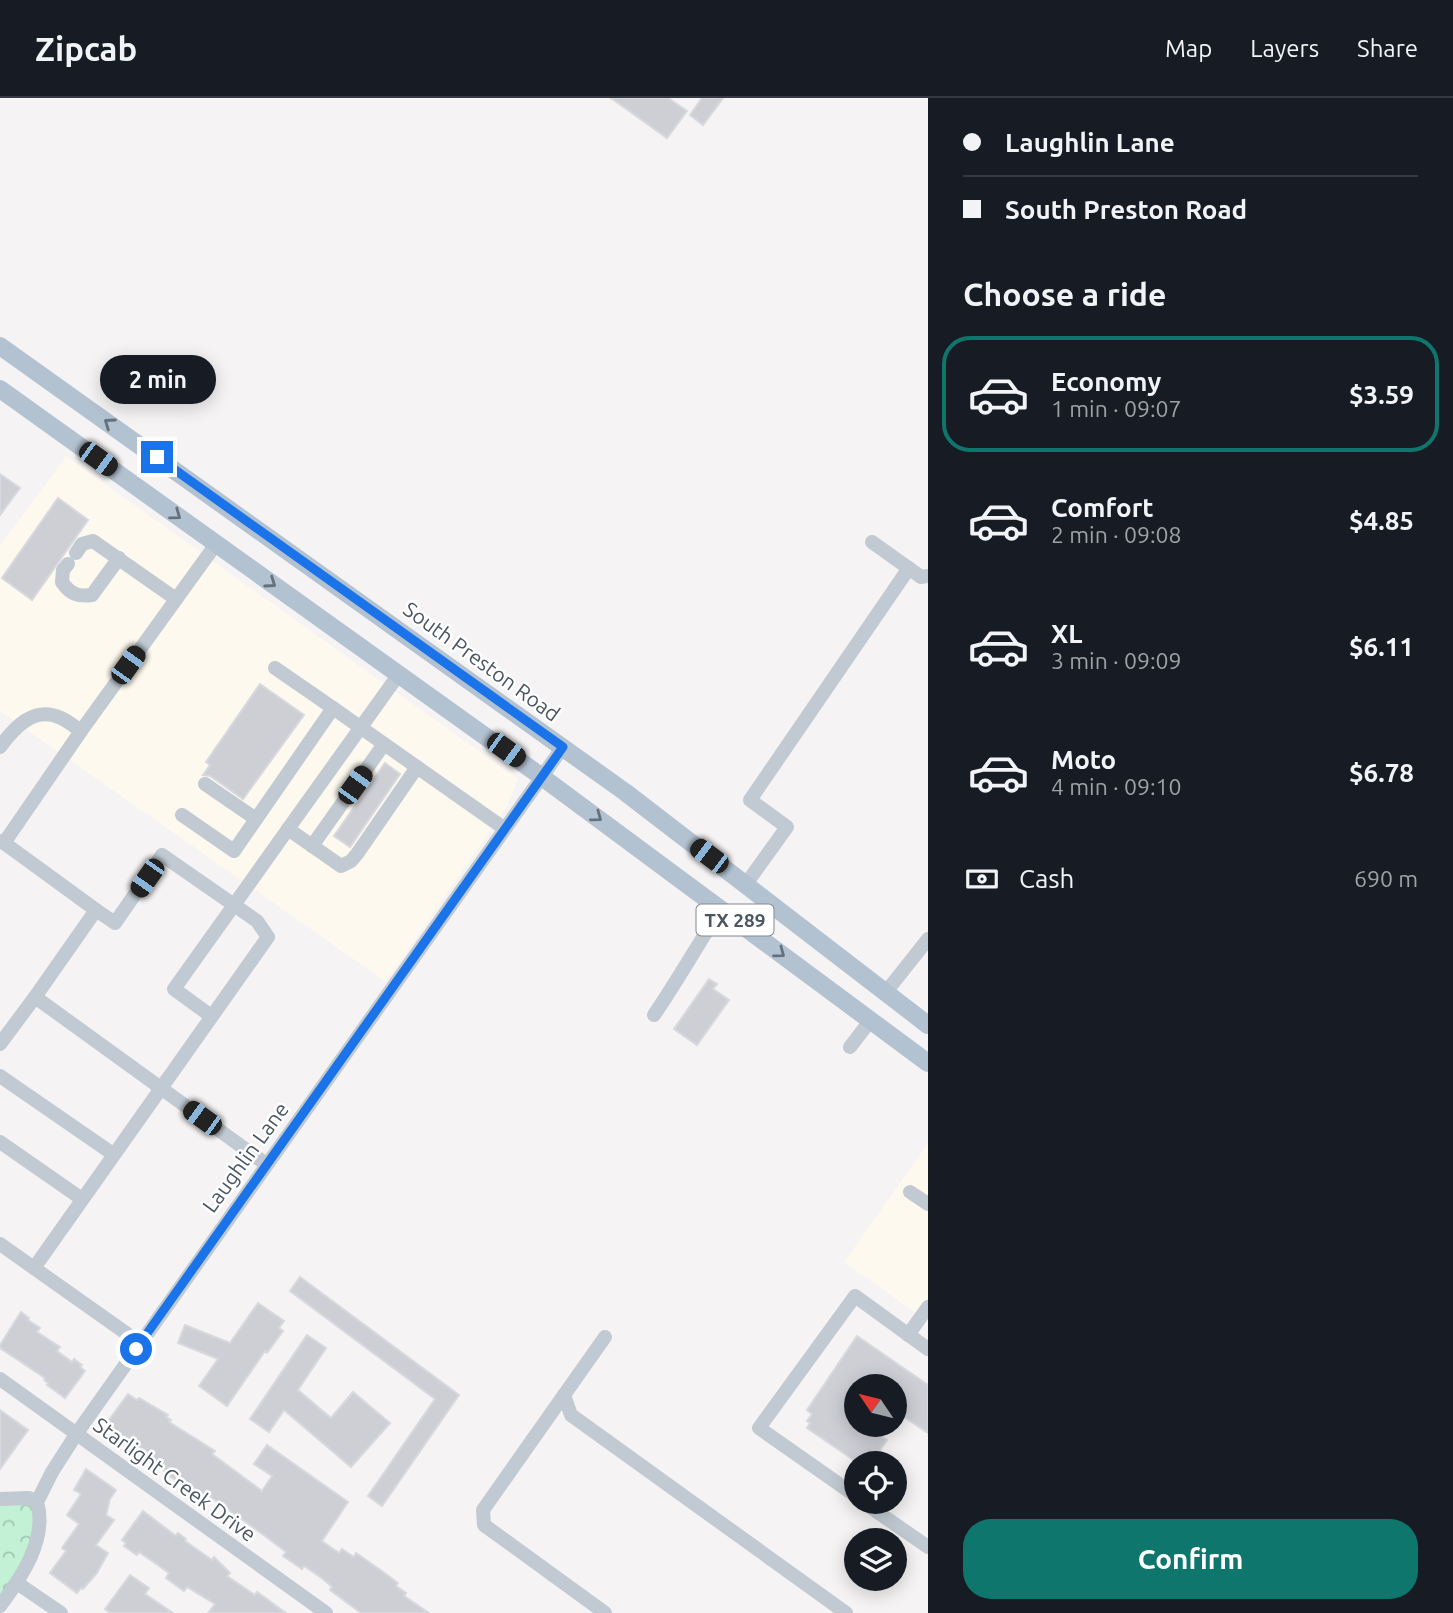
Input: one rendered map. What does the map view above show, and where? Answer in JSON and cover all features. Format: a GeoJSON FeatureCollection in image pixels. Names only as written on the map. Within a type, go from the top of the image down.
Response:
{"type":"FeatureCollection","features":[{"type":"Feature","properties":{"kind":"main road","name":"South Preston Road"},"geometry":{"type":"LineString","coordinates":[[0,346],[563,747],[928,1025]]}},
{"type":"Feature","properties":{"kind":"main road","name":"TX 289"},"geometry":{"type":"LineString","coordinates":[[0,389],[542,777],[928,1063]]}},
{"type":"Feature","properties":{"kind":"street"},"geometry":{"type":"LineString","coordinates":[[119,558],[92,595],[82,597],[68,592],[62,582],[63,570],[82,544],[93,541],[119,558],[176,599]]}},
{"type":"Feature","properties":{"kind":"street"},"geometry":{"type":"LineString","coordinates":[[872,542],[921,577],[928,576]]}},
{"type":"Feature","properties":{"kind":"street"},"geometry":{"type":"LineString","coordinates":[[34,1268],[268,937],[257,921],[162,855],[115,923],[2,842],[216,544]]}},
{"type":"Feature","properties":{"kind":"street"},"geometry":{"type":"LineString","coordinates":[[746,884],[787,827],[750,800],[909,568]]}},
{"type":"Feature","properties":{"kind":"street"},"geometry":{"type":"LineString","coordinates":[[275,668],[505,829]]}},
{"type":"Feature","properties":{"kind":"street"},"geometry":{"type":"LineString","coordinates":[[211,1016],[174,989],[400,674]]}},
{"type":"Feature","properties":{"kind":"street"},"geometry":{"type":"LineString","coordinates":[[182,815],[234,851],[334,708]]}},
{"type":"Feature","properties":{"kind":"street"},"geometry":{"type":"LineString","coordinates":[[0,747],[24,719],[60,717],[81,731]]}},
{"type":"Feature","properties":{"kind":"street"},"geometry":{"type":"LineString","coordinates":[[312,846],[384,744]]}},
{"type":"Feature","properties":{"kind":"street","name":"Laughlin Lane"},"geometry":{"type":"LineString","coordinates":[[0,1606],[17,1583],[36,1539],[41,1516],[37,1502],[76,1433],[563,747]]}},
{"type":"Feature","properties":{"kind":"street"},"geometry":{"type":"LineString","coordinates":[[288,829],[341,866],[351,861],[417,767]]}},
{"type":"Feature","properties":{"kind":"street"},"geometry":{"type":"LineString","coordinates":[[205,785],[256,820]]}},
{"type":"Feature","properties":{"kind":"street"},"geometry":{"type":"LineString","coordinates":[[654,1015],[685,971],[698,944],[721,909]]}},
{"type":"Feature","properties":{"kind":"street"},"geometry":{"type":"LineString","coordinates":[[0,1044],[96,910]]}},
{"type":"Feature","properties":{"kind":"street"},"geometry":{"type":"LineString","coordinates":[[886,992],[928,939]]}},
{"type":"Feature","properties":{"kind":"street"},"geometry":{"type":"LineString","coordinates":[[36,997],[266,1164]]}},
{"type":"Feature","properties":{"kind":"street"},"geometry":{"type":"LineString","coordinates":[[850,1047],[870,1021]]}},
{"type":"Feature","properties":{"kind":"street"},"geometry":{"type":"LineString","coordinates":[[0,1076],[113,1154]]}},
{"type":"Feature","properties":{"kind":"street"},"geometry":{"type":"LineString","coordinates":[[0,1142],[82,1199]]}},
{"type":"Feature","properties":{"kind":"street"},"geometry":{"type":"LineString","coordinates":[[910,1192],[928,1204]]}},
{"type":"Feature","properties":{"kind":"street"},"geometry":{"type":"LineString","coordinates":[[0,1244],[141,1343]]}},
{"type":"Feature","properties":{"kind":"street"},"geometry":{"type":"LineString","coordinates":[[844,1488],[759,1428],[855,1296],[928,1349]]}},
{"type":"Feature","properties":{"kind":"street"},"geometry":{"type":"LineString","coordinates":[[908,1335],[928,1307]]}},
{"type":"Feature","properties":{"kind":"street"},"geometry":{"type":"LineString","coordinates":[[605,1337],[483,1510],[484,1525],[605,1613]]}},
{"type":"Feature","properties":{"kind":"street","name":"Starlight Creek Drive"},"geometry":{"type":"LineString","coordinates":[[0,1379],[326,1613]]}},
{"type":"Feature","properties":{"kind":"street"},"geometry":{"type":"LineString","coordinates":[[564,1395],[570,1415],[846,1613]]}},
{"type":"Feature","properties":{"kind":"street"},"geometry":{"type":"LineString","coordinates":[[0,1499],[29,1498],[37,1502]]}},
{"type":"Feature","properties":{"kind":"street"},"geometry":{"type":"LineString","coordinates":[[880,1514],[928,1548]]}},
{"type":"Feature","properties":{"kind":"street"},"geometry":{"type":"LineString","coordinates":[[17,1583],[61,1613]]}},
{"type":"Feature","properties":{"kind":"shaded area"},"geometry":{"type":"Polygon","coordinates":[[[66,456],[518,779],[508,805],[386,982],[0,711],[0,546],[66,456]]]}},
{"type":"Feature","properties":{"kind":"shaded area"},"geometry":{"type":"Polygon","coordinates":[[[928,1143],[928,1319],[927,1321],[844,1262],[928,1143]]]}},
{"type":"Feature","properties":{"kind":"green space"},"geometry":{"type":"Polygon","coordinates":[[[0,1499],[37,1502],[36,1539],[0,1606],[0,1499]]]}},
{"type":"Feature","properties":{"kind":"building"},"geometry":{"type":"Polygon","coordinates":[[[611,98],[668,98],[687,111],[667,138],[611,98]]]}},
{"type":"Feature","properties":{"kind":"building"},"geometry":{"type":"Polygon","coordinates":[[[702,98],[723,98],[703,125],[690,115],[702,98]]]}},
{"type":"Feature","properties":{"kind":"building"},"geometry":{"type":"Polygon","coordinates":[[[0,474],[20,488],[0,515],[0,474]]]}},
{"type":"Feature","properties":{"kind":"building"},"geometry":{"type":"Polygon","coordinates":[[[58,498],[88,520],[32,600],[2,578],[58,498]]]}},
{"type":"Feature","properties":{"kind":"building"},"geometry":{"type":"Polygon","coordinates":[[[260,684],[304,715],[243,799],[210,776],[203,775],[210,765],[206,762],[260,684]]]}},
{"type":"Feature","properties":{"kind":"building"},"geometry":{"type":"Polygon","coordinates":[[[385,763],[400,774],[350,847],[334,836],[385,763]]]}},
{"type":"Feature","properties":{"kind":"building"},"geometry":{"type":"Polygon","coordinates":[[[709,979],[717,984],[713,989],[729,1000],[697,1045],[674,1029],[709,979]]]}},
{"type":"Feature","properties":{"kind":"building"},"geometry":{"type":"Polygon","coordinates":[[[300,1277],[459,1395],[382,1506],[368,1496],[435,1399],[290,1291],[300,1277]]]}},
{"type":"Feature","properties":{"kind":"building"},"geometry":{"type":"Polygon","coordinates":[[[258,1303],[284,1321],[279,1328],[283,1331],[267,1353],[265,1351],[227,1406],[199,1386],[218,1359],[178,1343],[185,1325],[230,1343],[258,1303]]]}},
{"type":"Feature","properties":{"kind":"building"},"geometry":{"type":"Polygon","coordinates":[[[21,1312],[40,1328],[37,1332],[60,1347],[57,1351],[72,1362],[74,1359],[82,1365],[80,1367],[85,1371],[65,1398],[47,1385],[45,1378],[0,1348],[21,1312]]]}},
{"type":"Feature","properties":{"kind":"building"},"geometry":{"type":"Polygon","coordinates":[[[307,1335],[326,1348],[298,1390],[331,1418],[353,1392],[390,1423],[351,1467],[284,1410],[269,1432],[250,1419],[307,1335]]]}},
{"type":"Feature","properties":{"kind":"building"},"geometry":{"type":"Polygon","coordinates":[[[857,1336],[928,1385],[928,1433],[907,1419],[907,1374],[844,1374],[844,1437],[883,1437],[887,1440],[879,1451],[844,1451],[844,1453],[807,1428],[810,1423],[807,1421],[812,1414],[807,1410],[857,1336]]]}},
{"type":"Feature","properties":{"kind":"building"},"geometry":{"type":"Polygon","coordinates":[[[128,1394],[168,1415],[166,1417],[171,1420],[169,1422],[215,1451],[212,1454],[262,1491],[272,1476],[254,1464],[267,1445],[348,1502],[322,1541],[339,1553],[342,1549],[354,1557],[356,1553],[398,1583],[396,1586],[406,1593],[404,1596],[429,1613],[361,1613],[330,1590],[332,1587],[323,1579],[283,1556],[286,1552],[205,1493],[203,1495],[191,1486],[189,1489],[171,1477],[149,1457],[151,1455],[106,1424],[128,1394]]]}},
{"type":"Feature","properties":{"kind":"building"},"geometry":{"type":"Polygon","coordinates":[[[0,1410],[28,1430],[0,1469],[0,1410]]]}},
{"type":"Feature","properties":{"kind":"building"},"geometry":{"type":"Polygon","coordinates":[[[86,1469],[116,1490],[110,1499],[106,1515],[114,1520],[96,1545],[108,1553],[97,1573],[77,1593],[50,1573],[66,1551],[62,1548],[79,1524],[67,1515],[81,1494],[74,1490],[86,1469]]]}},
{"type":"Feature","properties":{"kind":"building"},"geometry":{"type":"Polygon","coordinates":[[[143,1511],[176,1536],[178,1533],[212,1560],[214,1557],[230,1573],[227,1576],[255,1595],[257,1592],[286,1613],[208,1613],[215,1604],[187,1587],[184,1591],[166,1578],[169,1573],[139,1552],[137,1555],[124,1546],[126,1543],[122,1540],[143,1511]]]}},
{"type":"Feature","properties":{"kind":"building"},"geometry":{"type":"Polygon","coordinates":[[[130,1575],[149,1588],[145,1594],[173,1613],[110,1613],[105,1609],[130,1575]]]}},
{"type":"Feature","properties":{"kind":"route"},"geometry":{"type":"LineString","coordinates":[[136,1349],[563,747],[157,457]]}}]}
